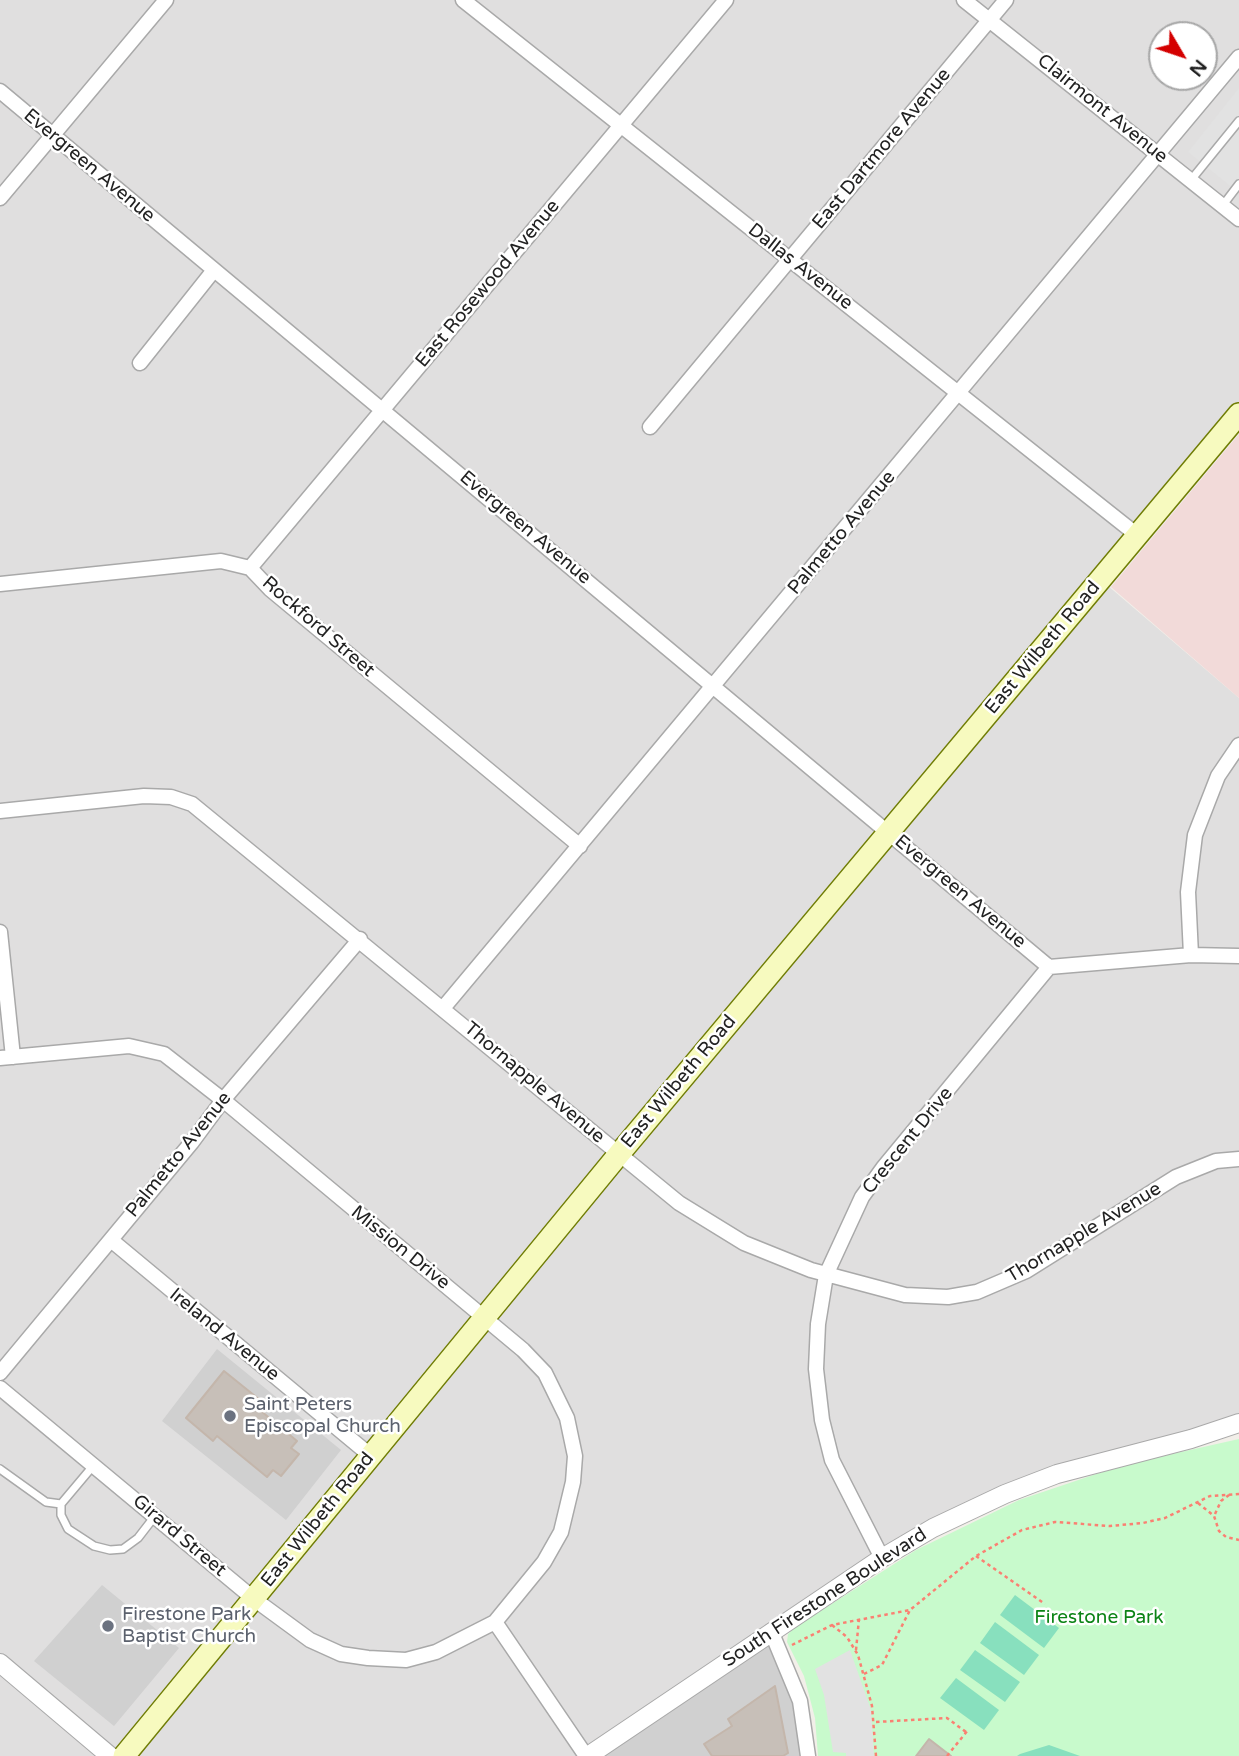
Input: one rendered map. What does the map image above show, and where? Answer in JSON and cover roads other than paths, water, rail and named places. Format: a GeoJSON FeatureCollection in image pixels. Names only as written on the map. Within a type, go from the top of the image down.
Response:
{"type":"FeatureCollection","features":[{"type":"Feature","properties":{"kind":"main road","name":"East Wilbeth Road"},"geometry":{"type":"LineString","coordinates":[[124,1756],[619,1154],[1137,535],[1236,422]]}},
{"type":"Feature","properties":{"kind":"street"},"geometry":{"type":"LineString","coordinates":[[0,198],[166,0]]}},
{"type":"Feature","properties":{"kind":"street","name":"Dallas Avenue"},"geometry":{"type":"LineString","coordinates":[[463,0],[1137,535]]}},
{"type":"Feature","properties":{"kind":"street","name":"East Rosewood Avenue"},"geometry":{"type":"LineString","coordinates":[[250,568],[726,0]]}},
{"type":"Feature","properties":{"kind":"street","name":"Clairmont Avenue"},"geometry":{"type":"LineString","coordinates":[[964,0],[1239,219]]}},
{"type":"Feature","properties":{"kind":"street","name":"East Dartmore Avenue"},"geometry":{"type":"LineString","coordinates":[[650,427],[1006,0]]}},
{"type":"Feature","properties":{"kind":"street","name":"Palmetto Avenue"},"geometry":{"type":"LineString","coordinates":[[444,1007],[1158,154],[1237,65]]}},
{"type":"Feature","properties":{"kind":"street","name":"Evergreen Avenue"},"geometry":{"type":"LineString","coordinates":[[0,91],[1049,967]]}},
{"type":"Feature","properties":{"kind":"street"},"geometry":{"type":"LineString","coordinates":[[140,363],[214,270]]}},
{"type":"Feature","properties":{"kind":"street","name":"Rockford Street"},"geometry":{"type":"LineString","coordinates":[[0,584],[221,561],[250,568],[291,606],[580,846]]}},
{"type":"Feature","properties":{"kind":"street"},"geometry":{"type":"LineString","coordinates":[[1191,955],[1188,891],[1195,835],[1218,776],[1239,746]]}},
{"type":"Feature","properties":{"kind":"street","name":"Thornapple Avenue"},"geometry":{"type":"LineString","coordinates":[[0,811],[144,796],[182,800],[218,823],[699,1217],[744,1243],[826,1275],[905,1295],[940,1298],[977,1292],[1026,1271],[1176,1177],[1216,1161],[1239,1159]]}},
{"type":"Feature","properties":{"kind":"street"},"geometry":{"type":"LineString","coordinates":[[0,932],[6,1057]]}},
{"type":"Feature","properties":{"kind":"street","name":"Palmetto Avenue"},"geometry":{"type":"LineString","coordinates":[[0,1373],[223,1100],[360,939]]}},
{"type":"Feature","properties":{"kind":"street"},"geometry":{"type":"LineString","coordinates":[[1049,967],[1191,955],[1239,956]]}},
{"type":"Feature","properties":{"kind":"street","name":"Crescent Drive"},"geometry":{"type":"LineString","coordinates":[[882,1558],[841,1482],[822,1420],[816,1369],[818,1324],[826,1275],[850,1219],[883,1168],[1049,967]]}},
{"type":"Feature","properties":{"kind":"street","name":"Mission Drive"},"geometry":{"type":"LineString","coordinates":[[6,1057],[142,1047],[164,1054],[484,1317],[545,1373],[567,1418],[575,1456],[573,1482],[561,1532],[529,1584],[495,1622]]}},
{"type":"Feature","properties":{"kind":"street","name":"Ireland Avenue"},"geometry":{"type":"LineString","coordinates":[[111,1240],[371,1456]]}},
{"type":"Feature","properties":{"kind":"street","name":"Girard Street"},"geometry":{"type":"LineString","coordinates":[[0,1388],[254,1599],[320,1645],[341,1654],[390,1661],[436,1651],[495,1622]]}},
{"type":"Feature","properties":{"kind":"street","name":"South Firestone Boulevard"},"geometry":{"type":"LineString","coordinates":[[587,1756],[882,1558],[957,1517],[1057,1474],[1191,1439],[1239,1423]]}},
{"type":"Feature","properties":{"kind":"street"},"geometry":{"type":"LineString","coordinates":[[495,1622],[587,1756]]}},
{"type":"Feature","properties":{"kind":"street"},"geometry":{"type":"LineString","coordinates":[[771,1631],[800,1701],[808,1756]]}},
{"type":"Feature","properties":{"kind":"street"},"geometry":{"type":"LineString","coordinates":[[0,1663],[110,1756]]}},
{"type":"Feature","properties":{"kind":"lane"},"geometry":{"type":"LineString","coordinates":[[1191,181],[1239,121]]}},
{"type":"Feature","properties":{"kind":"lane"},"geometry":{"type":"LineString","coordinates":[[1222,206],[1239,184]]}},
{"type":"Feature","properties":{"kind":"lane"},"geometry":{"type":"LineString","coordinates":[[61,1504],[93,1465]]}},
{"type":"Feature","properties":{"kind":"lane"},"geometry":{"type":"LineString","coordinates":[[0,1469],[46,1502],[61,1504]]}},
{"type":"Feature","properties":{"kind":"lane"},"geometry":{"type":"LineString","coordinates":[[61,1504],[68,1529],[94,1546],[110,1550],[123,1549],[138,1538],[155,1516]]}},
{"type":"Feature","properties":{"kind":"place","name":"Saint Peters Episcopal Church"},"geometry":{"type":"Point","coordinates":[230,1416]}},
{"type":"Feature","properties":{"kind":"place","name":"Firestone Park Baptist Church"},"geometry":{"type":"Point","coordinates":[108,1626]}},
{"type":"Feature","properties":{"kind":"park label","name":"Firestone Park"},"geometry":{"type":"Point","coordinates":[1099,1618]}}]}
